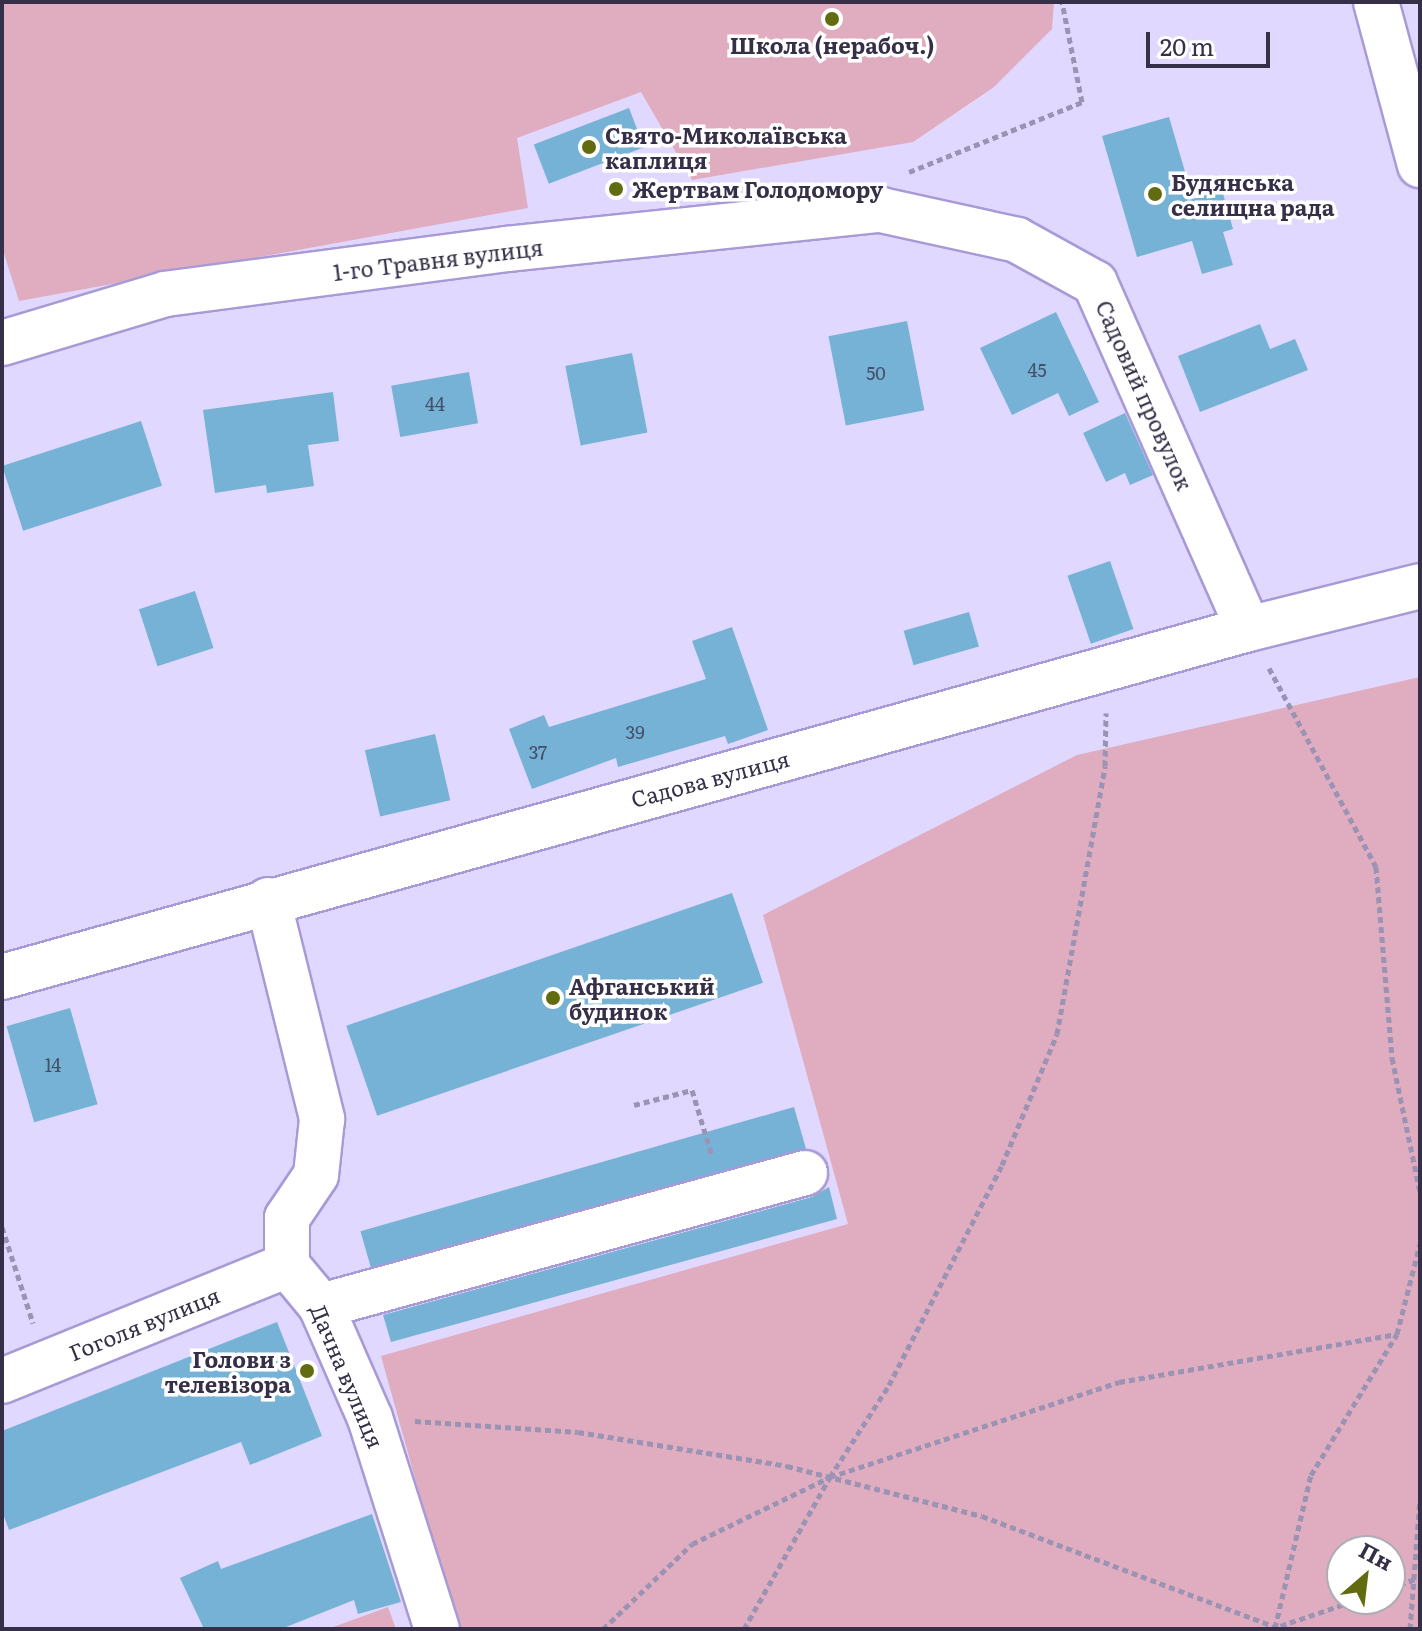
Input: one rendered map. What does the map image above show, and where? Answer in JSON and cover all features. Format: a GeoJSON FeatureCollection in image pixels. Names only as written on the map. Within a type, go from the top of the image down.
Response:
{"type":"FeatureCollection","features":[{"type":"Feature","properties":{"kind":"street"},"geometry":{"type":"LineString","coordinates":[[1376,2],[1420,165]]}},
{"type":"Feature","properties":{"kind":"street","name":"1-го Травня вулиця"},"geometry":{"type":"LineString","coordinates":[[2,343],[165,294],[888,194]]}},
{"type":"Feature","properties":{"kind":"street","name":"Садовий провулок"},"geometry":{"type":"LineString","coordinates":[[888,194],[1017,240],[1095,283],[1248,629]]}},
{"type":"Feature","properties":{"kind":"street","name":"Садова вулиця"},"geometry":{"type":"LineString","coordinates":[[2,977],[268,900],[1248,629],[1420,586]]}},
{"type":"Feature","properties":{"kind":"street"},"geometry":{"type":"LineString","coordinates":[[268,900],[322,1119],[316,1175],[287,1218],[287,1265]]}},
{"type":"Feature","properties":{"kind":"street"},"geometry":{"type":"LineString","coordinates":[[321,1306],[805,1173]]}},
{"type":"Feature","properties":{"kind":"street","name":"Дачна вулиця"},"geometry":{"type":"LineString","coordinates":[[287,1265],[321,1306],[370,1418],[437,1629]]}},
{"type":"Feature","properties":{"kind":"street","name":"Гоголя вулиця"},"geometry":{"type":"LineString","coordinates":[[2,1381],[287,1265]]}},
{"type":"Feature","properties":{"kind":"path"},"geometry":{"type":"LineString","coordinates":[[888,194],[1082,102],[1062,2]]}},
{"type":"Feature","properties":{"kind":"path"},"geometry":{"type":"LineString","coordinates":[[1248,629],[1376,867],[1392,1058],[1420,1192]]}},
{"type":"Feature","properties":{"kind":"path"},"geometry":{"type":"LineString","coordinates":[[744,1629],[830,1477],[897,1371],[1002,1165],[1057,1034],[1105,766],[1107,668]]}},
{"type":"Feature","properties":{"kind":"path"},"geometry":{"type":"LineString","coordinates":[[634,1105],[692,1090],[724,1195]]}},
{"type":"Feature","properties":{"kind":"path"},"geometry":{"type":"LineString","coordinates":[[2,1227],[45,1362]]}},
{"type":"Feature","properties":{"kind":"path"},"geometry":{"type":"LineString","coordinates":[[1274,1628],[1311,1475],[1397,1334],[1420,1244]]}},
{"type":"Feature","properties":{"kind":"path"},"geometry":{"type":"LineString","coordinates":[[603,1629],[692,1544],[830,1477],[1119,1382],[1397,1334]]}},
{"type":"Feature","properties":{"kind":"path"},"geometry":{"type":"LineString","coordinates":[[370,1418],[578,1432],[830,1477],[982,1516],[1274,1628],[1326,1610]]}},
{"type":"Feature","properties":{"kind":"path"},"geometry":{"type":"LineString","coordinates":[[1410,1629],[1410,1580],[1420,1498]]}},
{"type":"Feature","properties":{"kind":"path"},"geometry":{"type":"LineString","coordinates":[[1406,1582],[1420,1577]]}},
{"type":"Feature","properties":{"kind":"shaded area"},"geometry":{"type":"Polygon","coordinates":[[[2,2],[1054,2],[1052,29],[994,87],[913,142],[692,180],[641,92],[517,138],[528,208],[19,301],[2,247],[2,2]]]}},
{"type":"Feature","properties":{"kind":"shaded area"},"geometry":{"type":"Polygon","coordinates":[[[1420,677],[1420,1629],[457,1629],[381,1356],[848,1224],[763,915],[1077,755],[1420,677]]]}},
{"type":"Feature","properties":{"kind":"shaded area"},"geometry":{"type":"Polygon","coordinates":[[[388,1607],[396,1629],[328,1629],[388,1607]]]}},
{"type":"Feature","properties":{"kind":"building","name":"Свято-Миколаївська каплиця"},"geometry":{"type":"Polygon","coordinates":[[[629,108],[644,147],[549,184],[534,145],[629,108]]]}},
{"type":"Feature","properties":{"kind":"building","name":"Будянська селищна рада"},"geometry":{"type":"Polygon","coordinates":[[[1169,117],[1193,199],[1222,190],[1233,229],[1223,232],[1233,265],[1202,274],[1192,241],[1137,257],[1102,136],[1169,117]]]}},
{"type":"Feature","properties":{"kind":"building"},"geometry":{"type":"Polygon","coordinates":[[[1056,312],[1099,402],[1069,416],[1058,393],[1012,415],[980,348],[1056,312]]]}},
{"type":"Feature","properties":{"kind":"building"},"geometry":{"type":"Polygon","coordinates":[[[907,321],[924,410],[846,426],[828,336],[907,321]]]}},
{"type":"Feature","properties":{"kind":"building"},"geometry":{"type":"Polygon","coordinates":[[[1260,324],[1270,349],[1295,339],[1308,370],[1200,412],[1178,356],[1260,324]]]}},
{"type":"Feature","properties":{"kind":"building"},"geometry":{"type":"Polygon","coordinates":[[[632,353],[647,433],[581,445],[565,366],[632,353]]]}},
{"type":"Feature","properties":{"kind":"building"},"geometry":{"type":"Polygon","coordinates":[[[469,372],[478,423],[400,437],[391,386],[469,372]]]}},
{"type":"Feature","properties":{"kind":"building"},"geometry":{"type":"Polygon","coordinates":[[[333,392],[339,441],[308,445],[314,486],[267,493],[266,485],[215,493],[203,410],[333,392]]]}},
{"type":"Feature","properties":{"kind":"building"},"geometry":{"type":"Polygon","coordinates":[[[1125,413],[1153,475],[1130,485],[1125,473],[1106,482],[1083,433],[1125,413]]]}},
{"type":"Feature","properties":{"kind":"building"},"geometry":{"type":"Polygon","coordinates":[[[141,421],[162,486],[23,531],[2,466],[141,421]]]}},
{"type":"Feature","properties":{"kind":"building"},"geometry":{"type":"Polygon","coordinates":[[[1110,561],[1133,629],[1091,644],[1067,576],[1110,561]]]}},
{"type":"Feature","properties":{"kind":"building"},"geometry":{"type":"Polygon","coordinates":[[[195,591],[214,648],[157,666],[139,609],[195,591]]]}},
{"type":"Feature","properties":{"kind":"building"},"geometry":{"type":"Polygon","coordinates":[[[969,612],[979,647],[914,665],[904,631],[969,612]]]}},
{"type":"Feature","properties":{"kind":"building"},"geometry":{"type":"Polygon","coordinates":[[[732,627],[768,730],[728,744],[725,736],[618,767],[616,758],[532,789],[509,729],[544,715],[549,727],[706,679],[692,641],[732,627]]]}},
{"type":"Feature","properties":{"kind":"building"},"geometry":{"type":"Polygon","coordinates":[[[435,734],[450,800],[380,816],[365,750],[435,734]]]}},
{"type":"Feature","properties":{"kind":"building","name":"Афганський будинок"},"geometry":{"type":"Polygon","coordinates":[[[732,893],[763,983],[377,1116],[346,1026],[732,893]]]}},
{"type":"Feature","properties":{"kind":"building"},"geometry":{"type":"Polygon","coordinates":[[[70,1008],[98,1104],[34,1122],[7,1026],[70,1008]]]}},
{"type":"Feature","properties":{"kind":"building"},"geometry":{"type":"Polygon","coordinates":[[[794,1107],[806,1149],[373,1274],[360,1231],[794,1107]]]}},
{"type":"Feature","properties":{"kind":"building"},"geometry":{"type":"Polygon","coordinates":[[[829,1187],[837,1219],[391,1342],[383,1315],[812,1197],[829,1187]]]}},
{"type":"Feature","properties":{"kind":"building"},"geometry":{"type":"Polygon","coordinates":[[[277,1322],[322,1436],[250,1465],[241,1442],[9,1530],[2,1511],[2,1431],[277,1322]]]}},
{"type":"Feature","properties":{"kind":"building"},"geometry":{"type":"Polygon","coordinates":[[[372,1514],[401,1602],[358,1614],[354,1600],[281,1629],[204,1629],[180,1578],[218,1561],[221,1569],[372,1514]]]}},
{"type":"Feature","properties":{"kind":"place","name":"Школа (нерабоч.)"},"geometry":{"type":"Point","coordinates":[832,19]}},
{"type":"Feature","properties":{"kind":"place","name":"Свято-Миколаївська каплиця"},"geometry":{"type":"Point","coordinates":[589,147]}},
{"type":"Feature","properties":{"kind":"place","name":"Жертвам Голодомору"},"geometry":{"type":"Point","coordinates":[616,189]}},
{"type":"Feature","properties":{"kind":"place","name":"Будянська селищна рада"},"geometry":{"type":"Point","coordinates":[1155,194]}},
{"type":"Feature","properties":{"kind":"place","name":"Афганський будинок"},"geometry":{"type":"Point","coordinates":[553,998]}},
{"type":"Feature","properties":{"kind":"place","name":"Голови з телевізора"},"geometry":{"type":"Point","coordinates":[307,1371]}}]}
